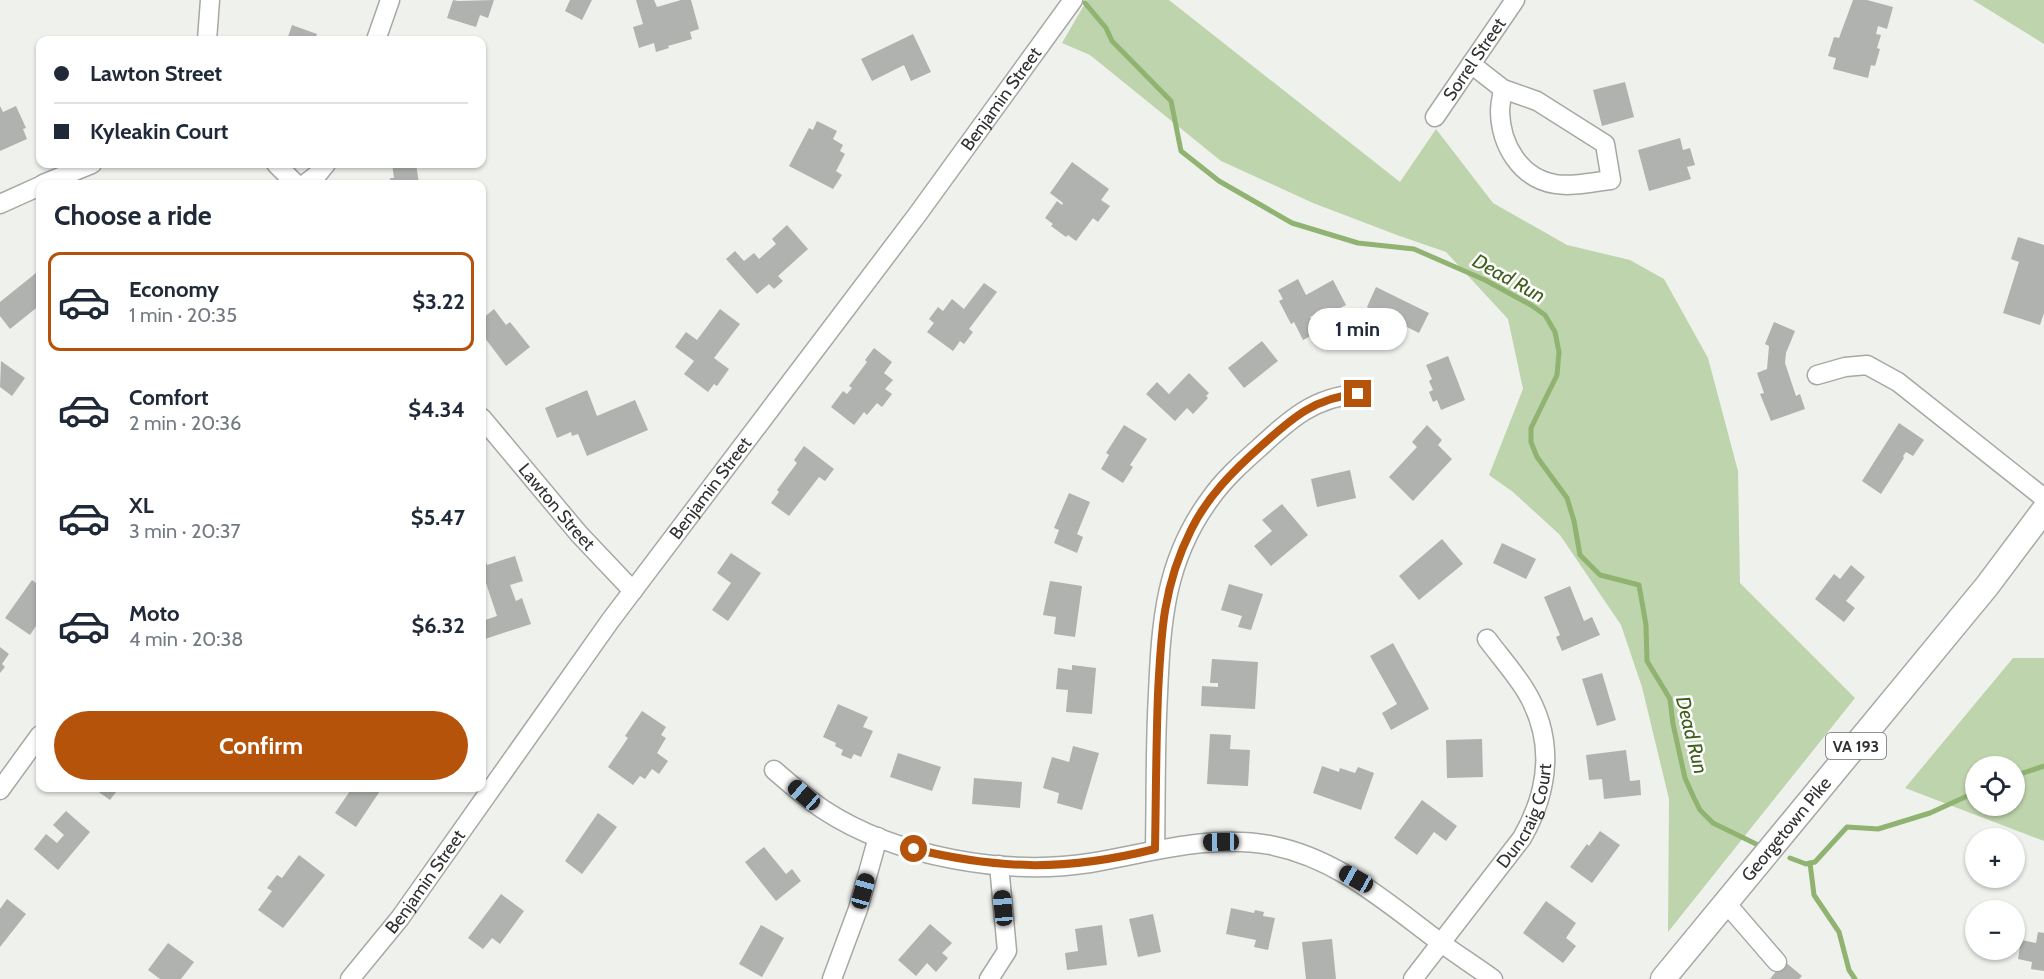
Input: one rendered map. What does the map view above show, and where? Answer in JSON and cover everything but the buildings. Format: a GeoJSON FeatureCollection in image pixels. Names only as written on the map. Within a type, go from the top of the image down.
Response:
{"type":"FeatureCollection","features":[{"type":"Feature","properties":{"kind":"main road","name":"Georgetown Pike"},"geometry":{"type":"LineString","coordinates":[[1663,979],[1987,586],[2044,510]]}},
{"type":"Feature","properties":{"kind":"street"},"geometry":{"type":"LineString","coordinates":[[207,36],[210,0]]}},
{"type":"Feature","properties":{"kind":"street"},"geometry":{"type":"LineString","coordinates":[[377,36],[390,0]]}},
{"type":"Feature","properties":{"kind":"street","name":"Benjamin Street"},"geometry":{"type":"LineString","coordinates":[[350,979],[400,918],[633,591],[917,215],[1073,0]]}},
{"type":"Feature","properties":{"kind":"street","name":"Sorrel Street"},"geometry":{"type":"LineString","coordinates":[[1436,117],[1515,0]]}},
{"type":"Feature","properties":{"kind":"street"},"geometry":{"type":"LineString","coordinates":[[1471,64],[1503,89],[1537,101],[1605,144],[1611,180],[1553,184],[1523,170],[1512,155],[1503,130],[1500,110],[1503,89]]}},
{"type":"Feature","properties":{"kind":"street"},"geometry":{"type":"LineString","coordinates":[[54,180],[82,168]]}},
{"type":"Feature","properties":{"kind":"street"},"geometry":{"type":"LineString","coordinates":[[280,168],[292,180]]}},
{"type":"Feature","properties":{"kind":"street"},"geometry":{"type":"LineString","coordinates":[[310,180],[323,168]]}},
{"type":"Feature","properties":{"kind":"street"},"geometry":{"type":"LineString","coordinates":[[0,204],[36,188]]}},
{"type":"Feature","properties":{"kind":"street"},"geometry":{"type":"LineString","coordinates":[[1817,375],[1845,367],[1868,364],[1898,382],[2044,498]]}},
{"type":"Feature","properties":{"kind":"street"},"geometry":{"type":"LineString","coordinates":[[1155,849],[1156,728],[1161,631],[1169,584],[1191,529],[1230,474],[1304,411],[1338,395],[1358,394]]}},
{"type":"Feature","properties":{"kind":"street","name":"Lawton Street"},"geometry":{"type":"LineString","coordinates":[[486,423],[579,534],[633,591]]}},
{"type":"Feature","properties":{"kind":"street","name":"Duncraig Court"},"geometry":{"type":"LineString","coordinates":[[1413,979],[1522,838],[1541,797],[1545,774],[1542,730],[1534,707],[1523,687],[1487,639]]}},
{"type":"Feature","properties":{"kind":"street"},"geometry":{"type":"LineString","coordinates":[[0,790],[36,740]]}},
{"type":"Feature","properties":{"kind":"street"},"geometry":{"type":"LineString","coordinates":[[774,770],[825,810],[878,837],[914,849],[957,859],[999,865],[1041,867],[1087,863],[1155,849],[1205,842],[1237,841],[1270,845],[1303,854],[1356,879],[1493,979]]}},
{"type":"Feature","properties":{"kind":"street"},"geometry":{"type":"LineString","coordinates":[[832,979],[858,909],[878,837]]}},
{"type":"Feature","properties":{"kind":"street"},"geometry":{"type":"LineString","coordinates":[[989,979],[1007,951],[999,865]]}},
{"type":"Feature","properties":{"kind":"street"},"geometry":{"type":"LineString","coordinates":[[1726,903],[1777,962]]}},
{"type":"Feature","properties":{"kind":"green space"},"geometry":{"type":"Polygon","coordinates":[[[1087,0],[1169,0],[1400,182],[1436,129],[1493,203],[1567,245],[1630,260],[1664,279],[1708,358],[1738,471],[1740,583],[1855,698],[1668,932],[1669,799],[1642,687],[1621,625],[1560,535],[1513,492],[1489,475],[1523,389],[1508,319],[1446,252],[1313,203],[1221,161],[1090,55],[1062,43],[1087,0]]]}},
{"type":"Feature","properties":{"kind":"green space"},"geometry":{"type":"Polygon","coordinates":[[[1973,0],[2044,0],[2044,44],[2036,39],[1973,0]]]}},
{"type":"Feature","properties":{"kind":"green space"},"geometry":{"type":"Polygon","coordinates":[[[2013,658],[2044,658],[2044,841],[2025,834],[2025,828],[2010,828],[1978,816],[2025,816],[2025,756],[1965,756],[1965,811],[1905,788],[2013,658]]]}},
{"type":"Feature","properties":{"kind":"waterway","name":"Dead Run"},"geometry":{"type":"LineString","coordinates":[[1085,3],[1106,28],[1112,41],[1171,101],[1181,151],[1219,181],[1292,223],[1358,243],[1414,249],[1485,280],[1545,315],[1555,332],[1559,352],[1557,375],[1531,428],[1531,442],[1537,457],[1567,498],[1580,555],[1600,575],[1639,585],[1646,625],[1647,661],[1670,699],[1685,778],[1700,810],[1713,823],[1756,844]]}},
{"type":"Feature","properties":{"kind":"waterway","name":"Dead Run"},"geometry":{"type":"LineString","coordinates":[[2025,772],[2044,766]]}},
{"type":"Feature","properties":{"kind":"waterway","name":"Dead Run"},"geometry":{"type":"LineString","coordinates":[[1790,858],[1806,864],[1815,862],[1847,827],[1878,829],[1930,813],[1965,797]]}},
{"type":"Feature","properties":{"kind":"waterway"},"geometry":{"type":"LineString","coordinates":[[1810,863],[1814,895],[1839,932],[1849,970],[1855,979]]}},
{"type":"Feature","properties":{"kind":"route"},"geometry":{"type":"LineString","coordinates":[[914,849],[957,859],[999,865],[1041,867],[1087,863],[1155,849],[1156,728],[1162,618],[1169,584],[1191,529],[1209,500],[1230,474],[1265,442],[1319,402],[1338,395],[1358,394]]}}]}
